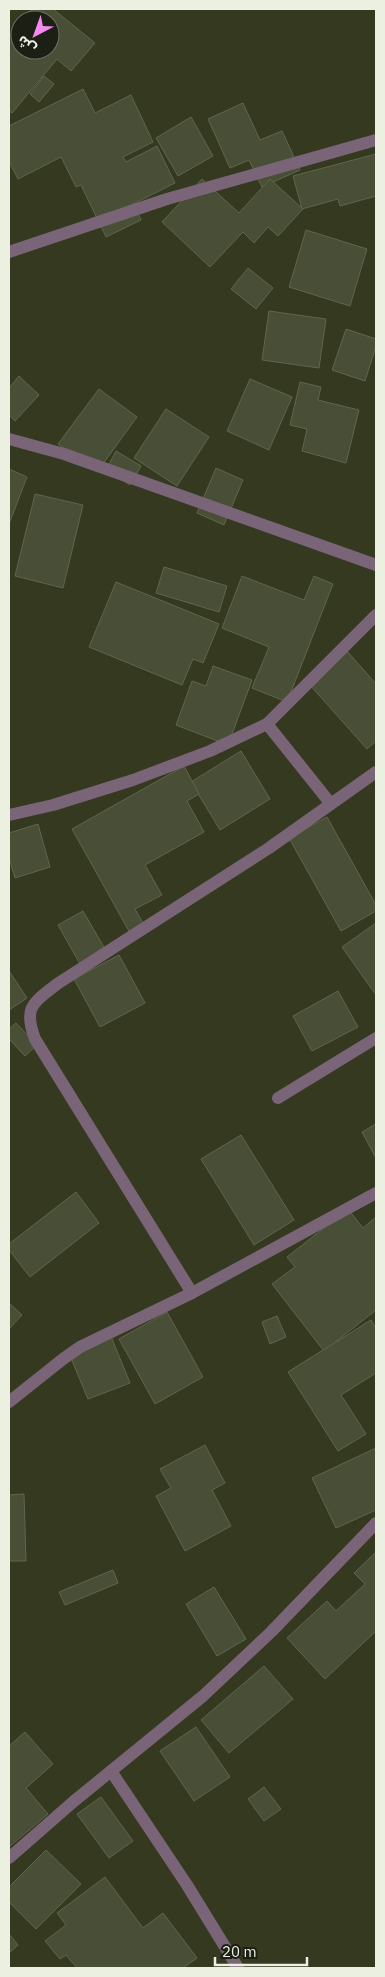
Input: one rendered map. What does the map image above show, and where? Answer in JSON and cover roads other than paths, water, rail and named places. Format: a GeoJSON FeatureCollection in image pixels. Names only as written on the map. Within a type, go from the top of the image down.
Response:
{"type":"FeatureCollection","features":[{"type":"Feature","properties":{"kind":"street"},"geometry":{"type":"LineString","coordinates":[[9,252],[167,199],[376,140]]}},
{"type":"Feature","properties":{"kind":"street"},"geometry":{"type":"LineString","coordinates":[[9,439],[64,454],[376,565]]}},
{"type":"Feature","properties":{"kind":"street"},"geometry":{"type":"LineString","coordinates":[[9,815],[52,805],[132,780],[210,751],[267,724],[376,615]]}},
{"type":"Feature","properties":{"kind":"street"},"geometry":{"type":"LineString","coordinates":[[267,724],[331,804]]}},
{"type":"Feature","properties":{"kind":"street"},"geometry":{"type":"LineString","coordinates":[[192,1293],[35,1038],[30,1024],[29,1013],[36,1001],[57,984],[260,853],[376,772]]}},
{"type":"Feature","properties":{"kind":"street"},"geometry":{"type":"LineString","coordinates":[[278,1098],[376,1038]]}},
{"type":"Feature","properties":{"kind":"street"},"geometry":{"type":"LineString","coordinates":[[9,1402],[62,1359],[80,1347],[192,1293],[376,1193]]}},
{"type":"Feature","properties":{"kind":"street"},"geometry":{"type":"LineString","coordinates":[[9,1858],[203,1696],[271,1632],[376,1522]]}},
{"type":"Feature","properties":{"kind":"street"},"geometry":{"type":"LineString","coordinates":[[111,1771],[187,1885],[238,1968]]}}]}
